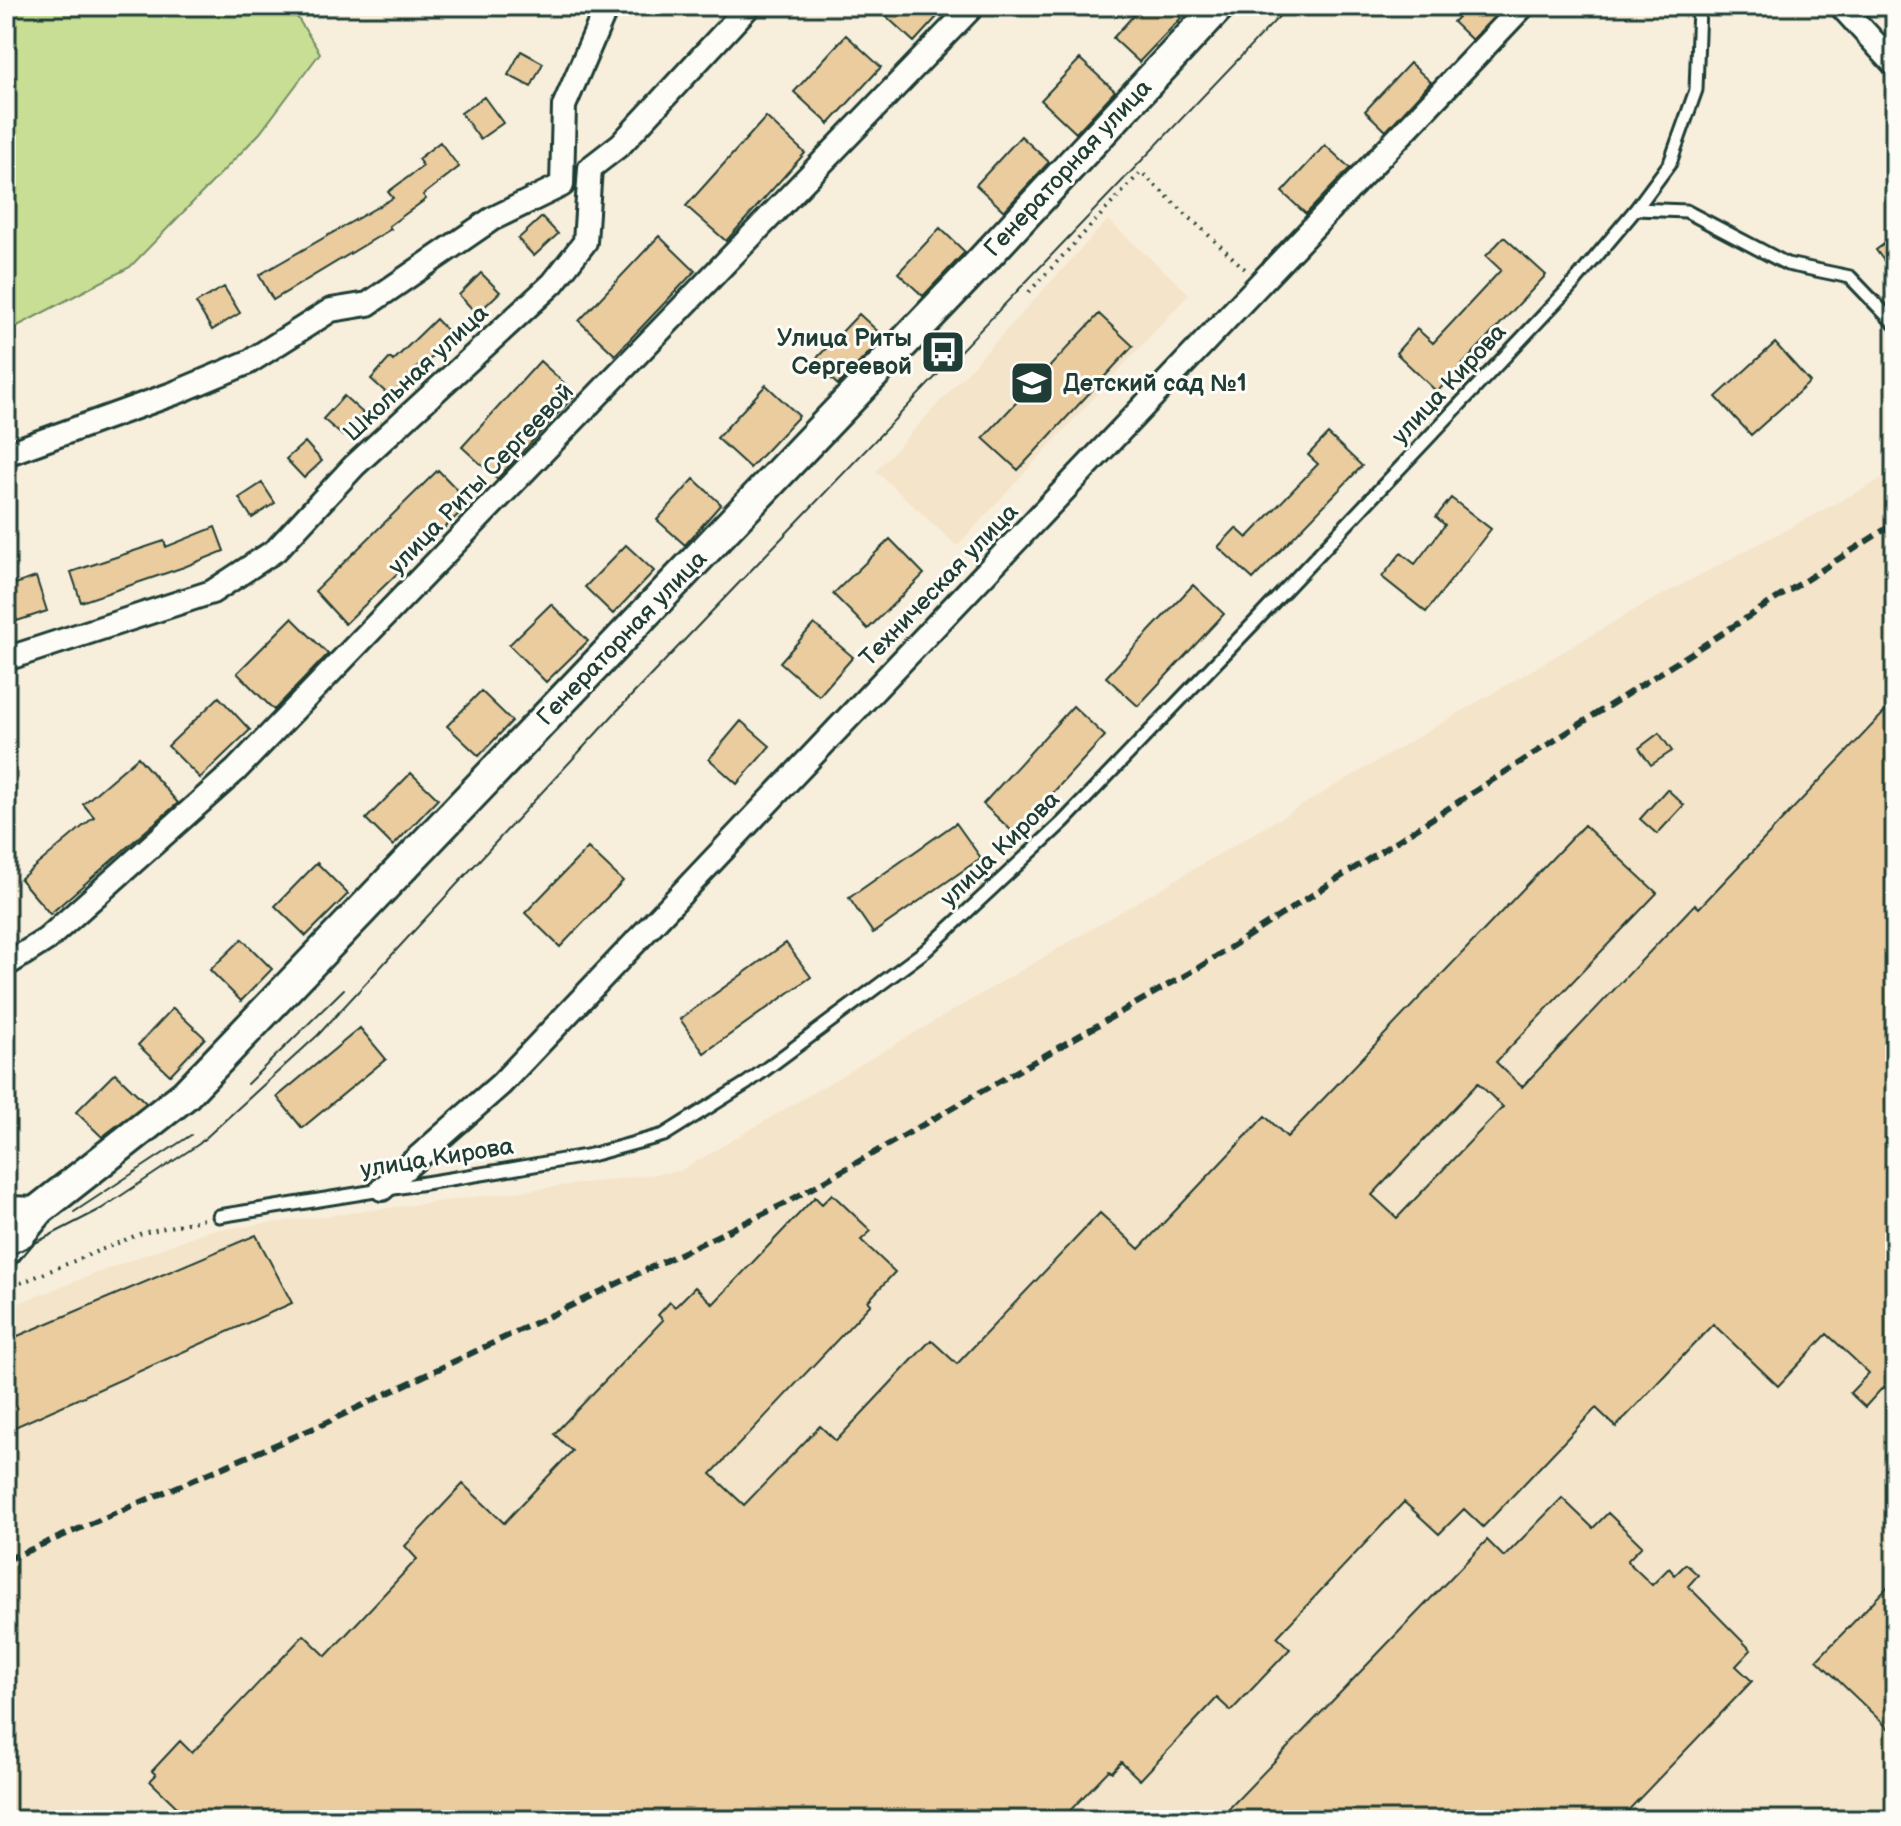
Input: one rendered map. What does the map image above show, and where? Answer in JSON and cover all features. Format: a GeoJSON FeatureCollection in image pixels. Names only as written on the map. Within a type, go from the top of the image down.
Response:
{"type":"FeatureCollection","features":[{"type":"Feature","properties":{"kind":"main road","name":"Генераторная улица"},"geometry":{"type":"LineString","coordinates":[[6,1250],[40,1209],[185,1095],[967,277],[1219,6]]}},
{"type":"Feature","properties":{"kind":"street"},"geometry":{"type":"LineString","coordinates":[[562,185],[564,106],[607,6]]}},
{"type":"Feature","properties":{"kind":"street"},"geometry":{"type":"LineString","coordinates":[[6,454],[175,393],[249,362],[331,310],[368,304],[492,219],[562,185],[621,144],[749,6]]}},
{"type":"Feature","properties":{"kind":"street","name":"улица Риты Сергеевой"},"geometry":{"type":"LineString","coordinates":[[6,965],[47,939],[236,770],[973,6]]}},
{"type":"Feature","properties":{"kind":"street","name":"Техническая улица"},"geometry":{"type":"LineString","coordinates":[[382,1189],[501,1084],[1523,6]]}},
{"type":"Feature","properties":{"kind":"street"},"geometry":{"type":"LineString","coordinates":[[1841,6],[1895,65]]}},
{"type":"Feature","properties":{"kind":"street","name":"Школьная улица"},"geometry":{"type":"LineString","coordinates":[[6,659],[212,592],[276,550],[354,466],[553,283],[585,242],[590,168]]}},
{"type":"Feature","properties":{"kind":"street"},"geometry":{"type":"LineString","coordinates":[[6,1208],[40,1209]]}},
{"type":"Feature","properties":{"kind":"lane","name":"улица Кирова"},"geometry":{"type":"LineString","coordinates":[[219,1216],[591,1155],[664,1135],[747,1083],[925,951],[1063,822],[1574,283],[1636,209],[1670,163],[1696,90],[1699,6]]}},
{"type":"Feature","properties":{"kind":"lane"},"geometry":{"type":"LineString","coordinates":[[1636,209],[1686,211],[1787,264],[1850,277],[1895,324]]}},
{"type":"Feature","properties":{"kind":"path"},"geometry":{"type":"LineString","coordinates":[[1029,292],[1141,172],[1261,284]]}},
{"type":"Feature","properties":{"kind":"path"},"geometry":{"type":"LineString","coordinates":[[6,1289],[142,1233],[219,1216]]}},
{"type":"Feature","properties":{"kind":"shaded area","name":"Детский сад №1"},"geometry":{"type":"Polygon","coordinates":[[[1108,220],[1189,294],[957,546],[876,471],[1108,220]]]}},
{"type":"Feature","properties":{"kind":"shaded area"},"geometry":{"type":"Polygon","coordinates":[[[1895,472],[1895,1820],[6,1820],[6,1308],[207,1231],[680,1171],[1636,609],[1895,472]]]}},
{"type":"Feature","properties":{"kind":"green space"},"geometry":{"type":"Polygon","coordinates":[[[6,6],[290,6],[320,53],[260,133],[130,267],[6,332],[6,6]]]}},
{"type":"Feature","properties":{"kind":"building"},"geometry":{"type":"Polygon","coordinates":[[[875,6],[947,6],[914,42],[875,6]]]}},
{"type":"Feature","properties":{"kind":"building"},"geometry":{"type":"Polygon","coordinates":[[[1142,6],[1168,6],[1181,18],[1139,62],[1113,38],[1142,6]]]}},
{"type":"Feature","properties":{"kind":"building"},"geometry":{"type":"Polygon","coordinates":[[[1468,6],[1504,6],[1472,40],[1453,22],[1468,6]]]}},
{"type":"Feature","properties":{"kind":"building"},"geometry":{"type":"Polygon","coordinates":[[[846,35],[881,67],[829,124],[794,92],[846,35]]]}},
{"type":"Feature","properties":{"kind":"building"},"geometry":{"type":"Polygon","coordinates":[[[521,51],[543,63],[531,87],[508,75],[521,51]]]}},
{"type":"Feature","properties":{"kind":"building"},"geometry":{"type":"Polygon","coordinates":[[[1080,59],[1115,91],[1076,133],[1041,100],[1080,59]]]}},
{"type":"Feature","properties":{"kind":"building"},"geometry":{"type":"Polygon","coordinates":[[[1410,63],[1431,82],[1386,131],[1365,111],[1410,63]]]}},
{"type":"Feature","properties":{"kind":"building"},"geometry":{"type":"Polygon","coordinates":[[[484,97],[503,123],[480,139],[461,113],[484,97]]]}},
{"type":"Feature","properties":{"kind":"building"},"geometry":{"type":"Polygon","coordinates":[[[766,117],[805,153],[726,241],[686,206],[766,117]]]}},
{"type":"Feature","properties":{"kind":"building"},"geometry":{"type":"Polygon","coordinates":[[[1021,136],[1049,162],[1004,211],[976,185],[1021,136]]]}},
{"type":"Feature","properties":{"kind":"building"},"geometry":{"type":"Polygon","coordinates":[[[440,142],[459,167],[423,195],[426,199],[389,226],[391,229],[273,300],[259,275],[393,198],[388,192],[423,166],[418,159],[440,142]]]}},
{"type":"Feature","properties":{"kind":"building"},"geometry":{"type":"Polygon","coordinates":[[[1325,145],[1350,168],[1306,214],[1282,192],[1325,145]]]}},
{"type":"Feature","properties":{"kind":"building"},"geometry":{"type":"Polygon","coordinates":[[[542,217],[558,234],[534,256],[518,239],[542,217]]]}},
{"type":"Feature","properties":{"kind":"building"},"geometry":{"type":"Polygon","coordinates":[[[940,228],[965,252],[923,296],[898,273],[940,228]]]}},
{"type":"Feature","properties":{"kind":"building"},"geometry":{"type":"Polygon","coordinates":[[[659,236],[695,271],[615,355],[579,321],[659,236]]]}},
{"type":"Feature","properties":{"kind":"building"},"geometry":{"type":"Polygon","coordinates":[[[1895,236],[1895,276],[1876,250],[1895,236]]]}},
{"type":"Feature","properties":{"kind":"building"},"geometry":{"type":"Polygon","coordinates":[[[1504,237],[1546,275],[1437,392],[1396,353],[1417,329],[1433,343],[1501,270],[1486,256],[1504,237]]]}},
{"type":"Feature","properties":{"kind":"building"},"geometry":{"type":"Polygon","coordinates":[[[481,273],[500,292],[477,314],[459,295],[481,273]]]}},
{"type":"Feature","properties":{"kind":"building"},"geometry":{"type":"Polygon","coordinates":[[[224,287],[240,313],[212,330],[196,303],[224,287]]]}},
{"type":"Feature","properties":{"kind":"building"},"geometry":{"type":"Polygon","coordinates":[[[859,314],[884,337],[838,385],[813,362],[859,314]]]}},
{"type":"Feature","properties":{"kind":"building","name":"Детский сад №1"},"geometry":{"type":"Polygon","coordinates":[[[1099,314],[1133,346],[1018,470],[983,438],[1099,314]]]}},
{"type":"Feature","properties":{"kind":"building"},"geometry":{"type":"Polygon","coordinates":[[[436,319],[453,337],[426,363],[424,360],[391,397],[371,379],[390,358],[393,361],[436,319]]]}},
{"type":"Feature","properties":{"kind":"building"},"geometry":{"type":"Polygon","coordinates":[[[1775,343],[1810,382],[1751,435],[1716,397],[1775,343]]]}},
{"type":"Feature","properties":{"kind":"building"},"geometry":{"type":"Polygon","coordinates":[[[540,361],[576,394],[497,479],[462,447],[540,361]]]}},
{"type":"Feature","properties":{"kind":"building"},"geometry":{"type":"Polygon","coordinates":[[[766,385],[799,416],[750,468],[717,438],[766,385]]]}},
{"type":"Feature","properties":{"kind":"building"},"geometry":{"type":"Polygon","coordinates":[[[344,396],[363,413],[343,436],[323,419],[344,396]]]}},
{"type":"Feature","properties":{"kind":"building"},"geometry":{"type":"Polygon","coordinates":[[[1328,434],[1362,466],[1253,579],[1218,547],[1236,528],[1247,538],[1318,464],[1308,455],[1328,434]]]}},
{"type":"Feature","properties":{"kind":"building"},"geometry":{"type":"Polygon","coordinates":[[[305,442],[322,461],[304,478],[286,459],[305,442]]]}},
{"type":"Feature","properties":{"kind":"building"},"geometry":{"type":"Polygon","coordinates":[[[438,470],[470,503],[345,624],[315,591],[438,470]]]}},
{"type":"Feature","properties":{"kind":"building"},"geometry":{"type":"Polygon","coordinates":[[[694,479],[721,504],[685,545],[657,520],[694,479]]]}},
{"type":"Feature","properties":{"kind":"building"},"geometry":{"type":"Polygon","coordinates":[[[262,483],[275,503],[252,518],[239,498],[262,483]]]}},
{"type":"Feature","properties":{"kind":"building"},"geometry":{"type":"Polygon","coordinates":[[[1451,498],[1491,529],[1426,612],[1382,577],[1401,553],[1415,564],[1445,525],[1436,517],[1451,498]]]}},
{"type":"Feature","properties":{"kind":"building"},"geometry":{"type":"Polygon","coordinates":[[[215,527],[224,551],[81,602],[71,572],[164,541],[166,547],[215,527]]]}},
{"type":"Feature","properties":{"kind":"building"},"geometry":{"type":"Polygon","coordinates":[[[890,539],[924,574],[868,629],[833,594],[890,539]]]}},
{"type":"Feature","properties":{"kind":"building"},"geometry":{"type":"Polygon","coordinates":[[[626,545],[654,571],[613,614],[585,587],[626,545]]]}},
{"type":"Feature","properties":{"kind":"building"},"geometry":{"type":"Polygon","coordinates":[[[36,577],[47,611],[17,621],[6,587],[36,577]]]}},
{"type":"Feature","properties":{"kind":"building"},"geometry":{"type":"Polygon","coordinates":[[[1193,585],[1224,614],[1138,706],[1106,677],[1193,585]]]}},
{"type":"Feature","properties":{"kind":"building"},"geometry":{"type":"Polygon","coordinates":[[[551,604],[588,641],[546,682],[509,645],[551,604]]]}},
{"type":"Feature","properties":{"kind":"building"},"geometry":{"type":"Polygon","coordinates":[[[292,618],[328,654],[274,710],[237,673],[292,618]]]}},
{"type":"Feature","properties":{"kind":"building"},"geometry":{"type":"Polygon","coordinates":[[[814,624],[853,657],[819,696],[780,662],[814,624]]]}},
{"type":"Feature","properties":{"kind":"building"},"geometry":{"type":"Polygon","coordinates":[[[481,691],[512,721],[479,756],[447,726],[481,691]]]}},
{"type":"Feature","properties":{"kind":"building"},"geometry":{"type":"Polygon","coordinates":[[[219,697],[250,730],[200,778],[168,746],[219,697]]]}},
{"type":"Feature","properties":{"kind":"building"},"geometry":{"type":"Polygon","coordinates":[[[1895,701],[1895,1397],[1884,1386],[1865,1407],[1850,1393],[1869,1373],[1827,1334],[1778,1386],[1713,1324],[1616,1427],[1596,1408],[1483,1527],[1464,1509],[1439,1534],[1404,1502],[1277,1637],[1290,1649],[1231,1711],[1217,1698],[1140,1780],[1121,1762],[1112,1772],[1109,1770],[1061,1820],[165,1820],[177,1807],[150,1781],[156,1775],[152,1771],[180,1741],[192,1753],[304,1635],[326,1656],[417,1559],[405,1546],[463,1484],[504,1523],[572,1451],[554,1434],[663,1320],[658,1315],[670,1302],[675,1307],[695,1287],[713,1304],[815,1197],[822,1204],[832,1194],[871,1231],[861,1240],[895,1272],[868,1301],[871,1304],[711,1474],[744,1505],[820,1426],[836,1441],[931,1340],[957,1364],[1100,1213],[1139,1249],[1265,1116],[1287,1137],[1584,825],[1657,893],[1496,1062],[1522,1087],[1695,904],[1699,908],[1895,701]],[[1478,1083],[1372,1195],[1397,1218],[1503,1107],[1478,1083]]]}},
{"type":"Feature","properties":{"kind":"building"},"geometry":{"type":"Polygon","coordinates":[[[1073,706],[1105,736],[1015,834],[983,804],[1073,706]]]}},
{"type":"Feature","properties":{"kind":"building"},"geometry":{"type":"Polygon","coordinates":[[[741,721],[770,746],[737,784],[709,759],[741,721]]]}},
{"type":"Feature","properties":{"kind":"building"},"geometry":{"type":"Polygon","coordinates":[[[1659,733],[1672,751],[1651,765],[1639,748],[1659,733]]]}},
{"type":"Feature","properties":{"kind":"building"},"geometry":{"type":"Polygon","coordinates":[[[138,757],[178,803],[50,914],[20,879],[94,817],[83,804],[138,757]]]}},
{"type":"Feature","properties":{"kind":"building"},"geometry":{"type":"Polygon","coordinates":[[[411,773],[438,799],[393,846],[366,819],[411,773]]]}},
{"type":"Feature","properties":{"kind":"building"},"geometry":{"type":"Polygon","coordinates":[[[1667,789],[1684,805],[1657,834],[1640,819],[1667,789]]]}},
{"type":"Feature","properties":{"kind":"building"},"geometry":{"type":"Polygon","coordinates":[[[956,823],[981,858],[873,933],[849,898],[956,823]]]}},
{"type":"Feature","properties":{"kind":"building"},"geometry":{"type":"Polygon","coordinates":[[[588,848],[623,881],[560,947],[525,913],[588,848]]]}},
{"type":"Feature","properties":{"kind":"building"},"geometry":{"type":"Polygon","coordinates":[[[317,863],[348,894],[306,936],[275,906],[317,863]]]}},
{"type":"Feature","properties":{"kind":"building"},"geometry":{"type":"Polygon","coordinates":[[[242,939],[272,969],[241,1001],[210,970],[242,939]]]}},
{"type":"Feature","properties":{"kind":"building"},"geometry":{"type":"Polygon","coordinates":[[[786,943],[811,977],[704,1053],[680,1019],[786,943]]]}},
{"type":"Feature","properties":{"kind":"building"},"geometry":{"type":"Polygon","coordinates":[[[173,1008],[205,1038],[170,1075],[138,1045],[173,1008]]]}},
{"type":"Feature","properties":{"kind":"building"},"geometry":{"type":"Polygon","coordinates":[[[360,1028],[386,1059],[302,1128],[277,1097],[360,1028]]]}},
{"type":"Feature","properties":{"kind":"building"},"geometry":{"type":"Polygon","coordinates":[[[115,1073],[146,1103],[102,1137],[76,1112],[115,1073]]]}},
{"type":"Feature","properties":{"kind":"building"},"geometry":{"type":"Polygon","coordinates":[[[256,1235],[292,1303],[6,1431],[6,1341],[256,1235]]]}},
{"type":"Feature","properties":{"kind":"building"},"geometry":{"type":"Polygon","coordinates":[[[1562,1498],[1593,1528],[1608,1513],[1642,1546],[1627,1561],[1652,1585],[1669,1568],[1675,1575],[1686,1564],[1698,1575],[1688,1586],[1751,1650],[1736,1666],[1752,1681],[1619,1820],[1218,1820],[1487,1540],[1504,1557],[1562,1498]]]}},
{"type":"Feature","properties":{"kind":"building"},"geometry":{"type":"Polygon","coordinates":[[[1895,1579],[1895,1735],[1817,1660],[1895,1579]]]}},
{"type":"Feature","properties":{"kind":"tram line"},"geometry":{"type":"LineString","coordinates":[[6,1258],[101,1209],[199,1144],[318,1035],[615,713],[1289,6]]}},
{"type":"Feature","properties":{"kind":"tram line"},"geometry":{"type":"LineString","coordinates":[[247,1084],[344,989]]}},
{"type":"Feature","properties":{"kind":"tram line"},"geometry":{"type":"LineString","coordinates":[[74,1212],[191,1135]]}},
{"type":"Feature","properties":{"kind":"railway"},"geometry":{"type":"LineString","coordinates":[[6,1560],[319,1426],[784,1204],[1198,968],[1895,523]]}},
{"type":"Feature","properties":{"kind":"place","name":"Улица Риты Сергеевой"},"geometry":{"type":"Point","coordinates":[943,352]}},
{"type":"Feature","properties":{"kind":"place","name":"Детский сад №1"},"geometry":{"type":"Point","coordinates":[1032,383]}}]}
